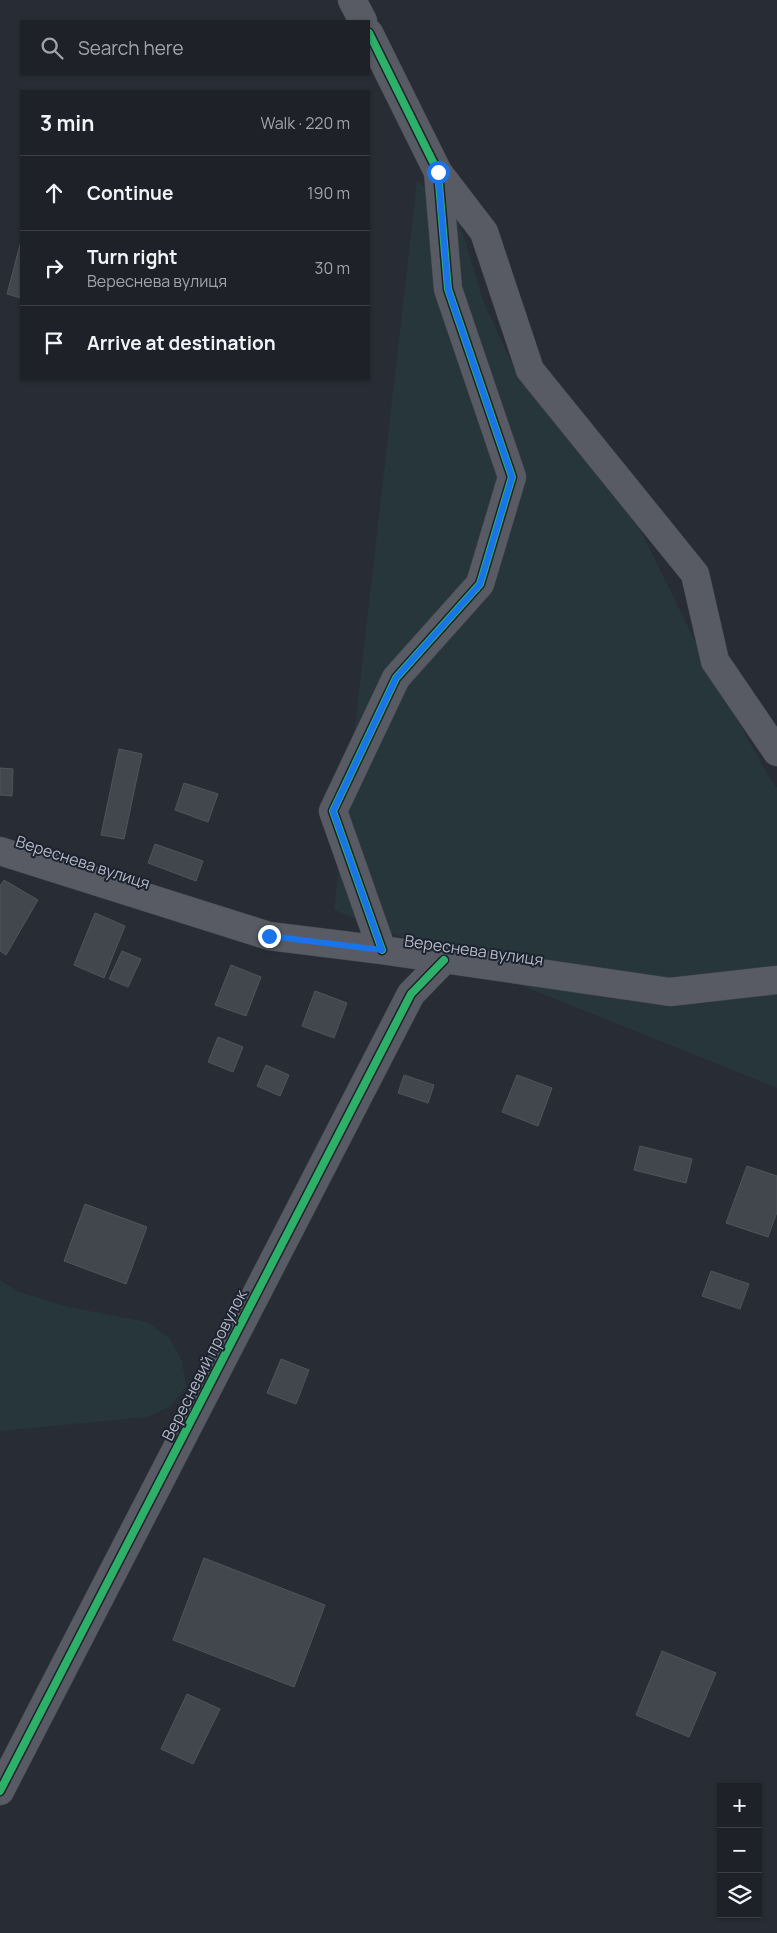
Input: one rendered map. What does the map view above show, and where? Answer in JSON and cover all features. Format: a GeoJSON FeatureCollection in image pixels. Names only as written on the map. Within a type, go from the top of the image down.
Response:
{"type":"FeatureCollection","features":[{"type":"Feature","properties":{"kind":"street"},"geometry":{"type":"LineString","coordinates":[[352,0],[362,20]]}},
{"type":"Feature","properties":{"kind":"street"},"geometry":{"type":"LineString","coordinates":[[370,35],[438,172],[484,232],[530,370],[695,574],[715,661],[777,752]]}},
{"type":"Feature","properties":{"kind":"street"},"geometry":{"type":"LineString","coordinates":[[382,950],[333,811],[396,678],[480,584],[512,477],[448,289],[438,172]]}},
{"type":"Feature","properties":{"kind":"street","name":"Вереснева вулиця"},"geometry":{"type":"LineString","coordinates":[[0,851],[269,936],[382,950],[670,992],[777,980]]}},
{"type":"Feature","properties":{"kind":"street","name":"Вересневий провулок"},"geometry":{"type":"LineString","coordinates":[[0,1791],[411,994],[444,960]]}},
{"type":"Feature","properties":{"kind":"shaded area"},"geometry":{"type":"Polygon","coordinates":[[[417,181],[456,211],[483,300],[513,366],[584,441],[635,519],[707,665],[769,777],[777,788],[777,1088],[334,910],[417,181]]]}},
{"type":"Feature","properties":{"kind":"shaded area"},"geometry":{"type":"Polygon","coordinates":[[[0,1280],[16,1291],[68,1307],[147,1322],[169,1338],[182,1361],[186,1387],[170,1407],[147,1417],[0,1431],[0,1280]]]}},
{"type":"Feature","properties":{"kind":"building"},"geometry":{"type":"Polygon","coordinates":[[[20,245],[20,298],[7,294],[20,245]]]}},
{"type":"Feature","properties":{"kind":"building"},"geometry":{"type":"Polygon","coordinates":[[[119,749],[142,754],[124,839],[101,835],[119,749]]]}},
{"type":"Feature","properties":{"kind":"building"},"geometry":{"type":"Polygon","coordinates":[[[0,768],[13,769],[12,796],[0,795],[0,768]]]}},
{"type":"Feature","properties":{"kind":"building"},"geometry":{"type":"Polygon","coordinates":[[[184,783],[218,794],[208,822],[175,810],[184,783]]]}},
{"type":"Feature","properties":{"kind":"building"},"geometry":{"type":"Polygon","coordinates":[[[155,844],[203,861],[196,881],[148,863],[155,844]]]}},
{"type":"Feature","properties":{"kind":"building"},"geometry":{"type":"Polygon","coordinates":[[[4,880],[38,900],[6,955],[0,951],[0,886],[4,880]]]}},
{"type":"Feature","properties":{"kind":"building"},"geometry":{"type":"Polygon","coordinates":[[[95,913],[125,926],[104,978],[74,965],[95,913]]]}},
{"type":"Feature","properties":{"kind":"building"},"geometry":{"type":"Polygon","coordinates":[[[122,951],[141,959],[128,987],[109,979],[122,951]]]}},
{"type":"Feature","properties":{"kind":"building"},"geometry":{"type":"Polygon","coordinates":[[[231,965],[261,977],[246,1016],[215,1005],[231,965]]]}},
{"type":"Feature","properties":{"kind":"building"},"geometry":{"type":"Polygon","coordinates":[[[315,991],[347,1003],[334,1038],[302,1026],[315,991]]]}},
{"type":"Feature","properties":{"kind":"building"},"geometry":{"type":"Polygon","coordinates":[[[218,1037],[243,1047],[233,1072],[208,1062],[218,1037]]]}},
{"type":"Feature","properties":{"kind":"building"},"geometry":{"type":"Polygon","coordinates":[[[266,1065],[289,1075],[280,1096],[257,1086],[266,1065]]]}},
{"type":"Feature","properties":{"kind":"building"},"geometry":{"type":"Polygon","coordinates":[[[404,1075],[434,1085],[428,1103],[398,1093],[404,1075]]]}},
{"type":"Feature","properties":{"kind":"building"},"geometry":{"type":"Polygon","coordinates":[[[517,1075],[552,1088],[538,1126],[502,1112],[517,1075]]]}},
{"type":"Feature","properties":{"kind":"building"},"geometry":{"type":"Polygon","coordinates":[[[640,1146],[692,1159],[686,1183],[634,1170],[640,1146]]]}},
{"type":"Feature","properties":{"kind":"building"},"geometry":{"type":"Polygon","coordinates":[[[747,1166],[777,1176],[777,1212],[768,1237],[726,1223],[747,1166]]]}},
{"type":"Feature","properties":{"kind":"building"},"geometry":{"type":"Polygon","coordinates":[[[85,1204],[147,1227],[126,1284],[64,1261],[85,1204]]]}},
{"type":"Feature","properties":{"kind":"building"},"geometry":{"type":"Polygon","coordinates":[[[711,1271],[749,1284],[740,1309],[702,1296],[711,1271]]]}},
{"type":"Feature","properties":{"kind":"building"},"geometry":{"type":"Polygon","coordinates":[[[281,1359],[309,1370],[296,1404],[267,1393],[281,1359]]]}},
{"type":"Feature","properties":{"kind":"building"},"geometry":{"type":"Polygon","coordinates":[[[204,1558],[325,1605],[294,1687],[173,1640],[204,1558]]]}},
{"type":"Feature","properties":{"kind":"building"},"geometry":{"type":"Polygon","coordinates":[[[662,1651],[716,1673],[689,1737],[636,1715],[662,1651]]]}},
{"type":"Feature","properties":{"kind":"building"},"geometry":{"type":"Polygon","coordinates":[[[187,1694],[220,1709],[193,1764],[161,1749],[187,1694]]]}},
{"type":"Feature","properties":{"kind":"cycle path"},"geometry":{"type":"LineString","coordinates":[[370,35],[438,172],[448,289],[512,477],[480,584],[396,678],[333,811],[382,950]]}},
{"type":"Feature","properties":{"kind":"cycle path"},"geometry":{"type":"LineString","coordinates":[[0,1791],[411,994],[444,960]]}},
{"type":"Feature","properties":{"kind":"route"},"geometry":{"type":"LineString","coordinates":[[269,936],[382,950],[333,811],[396,678],[480,584],[512,477],[448,289],[438,172]]}}]}
